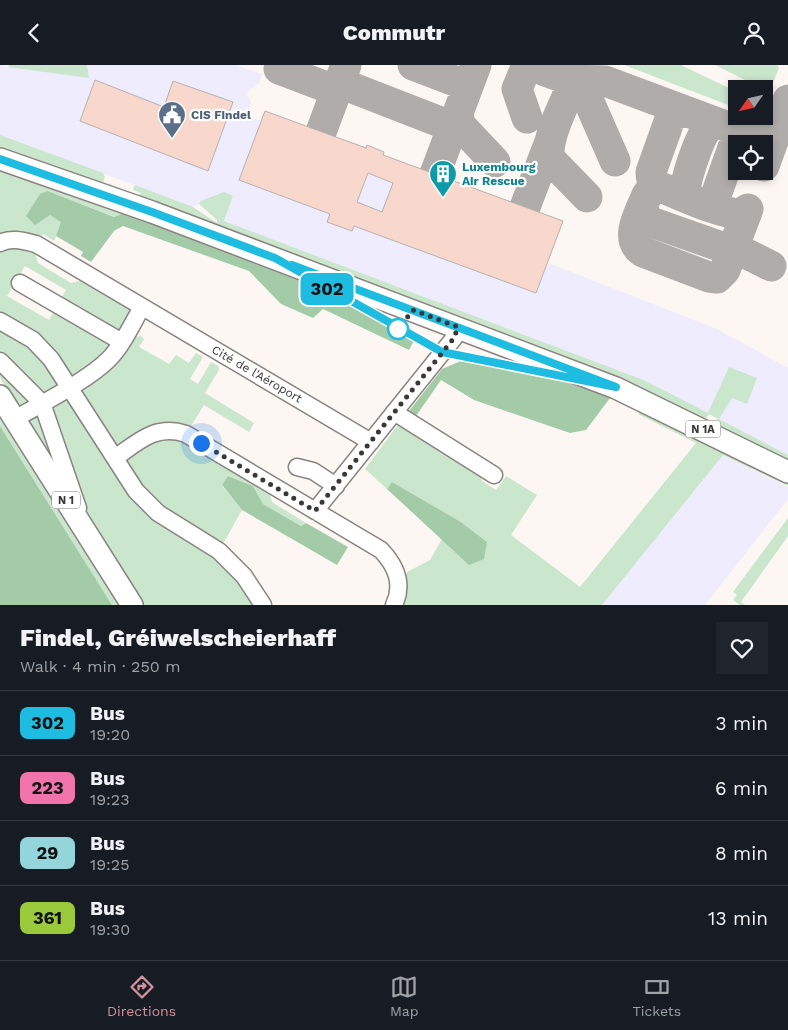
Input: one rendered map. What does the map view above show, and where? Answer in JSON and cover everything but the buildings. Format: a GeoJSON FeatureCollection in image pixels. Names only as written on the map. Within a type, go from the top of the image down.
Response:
{"type":"FeatureCollection","features":[{"type":"Feature","properties":{"kind":"main road","name":"N 1A"},"geometry":{"type":"LineString","coordinates":[[0,159],[152,212],[616,387],[788,472]]}},
{"type":"Feature","properties":{"kind":"main road","name":"N 1"},"geometry":{"type":"LineString","coordinates":[[0,396],[132,605]]}},
{"type":"Feature","properties":{"kind":"street","name":"Cité de l'Aéroport"},"geometry":{"type":"LineString","coordinates":[[0,243],[21,240],[36,245],[371,442]]}},
{"type":"Feature","properties":{"kind":"street"},"geometry":{"type":"LineString","coordinates":[[20,283],[122,342]]}},
{"type":"Feature","properties":{"kind":"street"},"geometry":{"type":"LineString","coordinates":[[15,419],[109,359],[122,342],[142,307]]}},
{"type":"Feature","properties":{"kind":"street"},"geometry":{"type":"LineString","coordinates":[[0,321],[34,340],[51,359],[136,491],[158,513],[219,551],[244,576],[264,605]]}},
{"type":"Feature","properties":{"kind":"street"},"geometry":{"type":"LineString","coordinates":[[315,511],[454,338],[458,327]]}},
{"type":"Feature","properties":{"kind":"street"},"geometry":{"type":"LineString","coordinates":[[0,361],[42,403],[85,531]]}},
{"type":"Feature","properties":{"kind":"street"},"geometry":{"type":"LineString","coordinates":[[394,412],[494,475]]}},
{"type":"Feature","properties":{"kind":"street"},"geometry":{"type":"LineString","coordinates":[[115,458],[143,438],[157,431],[172,429],[186,434],[381,550],[392,561],[398,575],[399,591],[394,605]]}},
{"type":"Feature","properties":{"kind":"street"},"geometry":{"type":"LineString","coordinates":[[297,467],[313,471],[336,486]]}},
{"type":"Feature","properties":{"kind":"shaded area"},"geometry":{"type":"Polygon","coordinates":[[[0,65],[88,78],[87,65],[236,65],[262,74],[259,83],[249,90],[247,94],[251,103],[247,116],[261,121],[265,111],[365,148],[367,145],[384,152],[384,155],[563,221],[548,263],[717,329],[788,368],[788,455],[646,381],[224,221],[233,196],[201,201],[193,207],[0,135],[0,65]]]}},
{"type":"Feature","properties":{"kind":"shaded area"},"geometry":{"type":"Polygon","coordinates":[[[723,455],[788,487],[788,499],[705,605],[602,605],[723,455]]]}},
{"type":"Feature","properties":{"kind":"green space"},"geometry":{"type":"Polygon","coordinates":[[[9,65],[87,65],[89,78],[8,67],[9,65]]]}},
{"type":"Feature","properties":{"kind":"green space"},"geometry":{"type":"Polygon","coordinates":[[[624,65],[681,65],[728,88],[728,105],[624,65]]]}},
{"type":"Feature","properties":{"kind":"green space"},"geometry":{"type":"Polygon","coordinates":[[[715,65],[777,65],[779,68],[773,83],[773,80],[745,80],[715,65]]]}},
{"type":"Feature","properties":{"kind":"green space"},"geometry":{"type":"Polygon","coordinates":[[[0,135],[103,173],[105,177],[103,182],[109,185],[110,183],[115,189],[0,151],[0,135]]]}},
{"type":"Feature","properties":{"kind":"green space"},"geometry":{"type":"Polygon","coordinates":[[[0,172],[124,213],[115,217],[48,191],[50,215],[62,222],[54,241],[43,234],[34,250],[38,263],[71,283],[84,280],[125,304],[130,310],[134,337],[141,336],[144,339],[139,347],[169,364],[176,355],[189,363],[196,353],[203,357],[190,379],[198,384],[211,362],[218,366],[219,370],[205,393],[254,423],[249,432],[204,405],[183,439],[268,488],[272,502],[306,523],[301,526],[263,504],[253,486],[228,476],[222,486],[242,510],[219,551],[254,605],[142,605],[0,378],[0,172]],[[25,266],[7,296],[49,320],[66,290],[25,266]]]}},
{"type":"Feature","properties":{"kind":"green space"},"geometry":{"type":"Polygon","coordinates":[[[135,185],[193,207],[217,223],[217,220],[199,204],[201,201],[224,192],[233,196],[224,221],[646,381],[708,413],[729,367],[757,378],[747,404],[732,398],[719,419],[788,455],[788,464],[714,426],[718,419],[709,414],[704,422],[138,197],[141,193],[133,190],[135,185]]]}},
{"type":"Feature","properties":{"kind":"green space"},"geometry":{"type":"Polygon","coordinates":[[[48,191],[114,217],[124,213],[329,289],[415,339],[409,350],[323,309],[313,318],[281,304],[249,271],[123,226],[114,231],[91,262],[81,256],[83,252],[56,236],[61,222],[50,215],[35,225],[26,216],[40,194],[48,191]]]}},
{"type":"Feature","properties":{"kind":"green space"},"geometry":{"type":"Polygon","coordinates":[[[468,358],[565,377],[610,398],[586,430],[570,433],[474,400],[441,380],[416,416],[409,411],[442,369],[468,358]]]}},
{"type":"Feature","properties":{"kind":"green space"},"geometry":{"type":"Polygon","coordinates":[[[642,408],[782,478],[788,486],[723,455],[602,605],[394,605],[407,572],[430,560],[442,539],[469,564],[487,542],[461,522],[392,482],[387,489],[365,469],[400,422],[480,472],[482,481],[496,490],[506,476],[537,495],[511,535],[580,587],[696,443],[638,414],[642,408]]]}},
{"type":"Feature","properties":{"kind":"green space"},"geometry":{"type":"Polygon","coordinates":[[[0,411],[122,605],[112,605],[0,426],[0,411]]]}},
{"type":"Feature","properties":{"kind":"green space"},"geometry":{"type":"Polygon","coordinates":[[[0,426],[112,605],[0,605],[0,426]]]}},
{"type":"Feature","properties":{"kind":"green space"},"geometry":{"type":"Polygon","coordinates":[[[228,476],[253,486],[263,504],[301,526],[306,523],[348,547],[337,565],[242,510],[222,485],[228,476]]]}},
{"type":"Feature","properties":{"kind":"green space"},"geometry":{"type":"Polygon","coordinates":[[[392,482],[461,522],[487,542],[484,559],[469,565],[387,489],[392,482]]]}},
{"type":"Feature","properties":{"kind":"green space"},"geometry":{"type":"Polygon","coordinates":[[[788,518],[788,536],[741,602],[745,605],[740,605],[733,600],[737,595],[733,592],[788,518]]]}},
{"type":"Feature","properties":{"kind":"taxiway"},"geometry":{"type":"LineString","coordinates":[[321,132],[346,65]]}},
{"type":"Feature","properties":{"kind":"taxiway"},"geometry":{"type":"LineString","coordinates":[[413,65],[468,86]]}},
{"type":"Feature","properties":{"kind":"taxiway"},"geometry":{"type":"LineString","coordinates":[[435,174],[476,65]]}},
{"type":"Feature","properties":{"kind":"taxiway"},"geometry":{"type":"LineString","coordinates":[[527,65],[517,89],[527,118]]}},
{"type":"Feature","properties":{"kind":"taxiway"},"geometry":{"type":"LineString","coordinates":[[537,65],[545,71],[570,80],[605,81],[755,137],[762,138],[768,136],[778,128]]}},
{"type":"Feature","properties":{"kind":"taxiway"},"geometry":{"type":"LineString","coordinates":[[279,69],[337,91]]}},
{"type":"Feature","properties":{"kind":"taxiway"},"geometry":{"type":"LineString","coordinates":[[570,80],[583,88],[615,161]]}},
{"type":"Feature","properties":{"kind":"taxiway"},"geometry":{"type":"LineString","coordinates":[[340,83],[453,127]]}},
{"type":"Feature","properties":{"kind":"taxiway"},"geometry":{"type":"LineString","coordinates":[[568,94],[552,135],[549,152],[550,159],[587,197]]}},
{"type":"Feature","properties":{"kind":"taxiway"},"geometry":{"type":"LineString","coordinates":[[773,141],[788,100]]}},
{"type":"Feature","properties":{"kind":"taxiway"},"geometry":{"type":"LineString","coordinates":[[660,187],[651,190],[647,195],[637,217],[634,233],[637,247],[643,252],[709,277],[717,278],[725,270],[748,209],[740,214],[710,207],[658,186],[651,177],[651,172],[670,119],[677,113],[688,112]]}},
{"type":"Feature","properties":{"kind":"taxiway"},"geometry":{"type":"LineString","coordinates":[[458,113],[460,125],[495,162]]}},
{"type":"Feature","properties":{"kind":"taxiway"},"geometry":{"type":"LineString","coordinates":[[690,198],[685,188],[701,138],[709,127],[720,124]]}},
{"type":"Feature","properties":{"kind":"taxiway"},"geometry":{"type":"LineString","coordinates":[[525,207],[549,144]]}},
{"type":"Feature","properties":{"kind":"taxiway"},"geometry":{"type":"LineString","coordinates":[[719,209],[715,198],[728,162]]}},
{"type":"Feature","properties":{"kind":"taxiway"},"geometry":{"type":"LineString","coordinates":[[643,204],[644,215],[651,222],[722,247],[731,246],[736,240],[744,253]]}},
{"type":"Feature","properties":{"kind":"taxiway"},"geometry":{"type":"LineString","coordinates":[[745,253],[771,266]]}},
{"type":"Feature","properties":{"kind":"bus line","name":"302"},"geometry":{"type":"LineString","coordinates":[[0,159],[152,212],[275,258],[415,339],[442,352],[616,387],[292,265]]}},
{"type":"Feature","properties":{"kind":"place","name":"CIS Findel"},"geometry":{"type":"Point","coordinates":[172,139]}},
{"type":"Feature","properties":{"kind":"place","name":"Luxembourg Air Rescue"},"geometry":{"type":"Point","coordinates":[443,198]}},
{"type":"Feature","properties":{"kind":"route"},"geometry":{"type":"LineString","coordinates":[[201,443],[315,511],[454,338],[458,327],[413,310],[398,329]]}}]}
